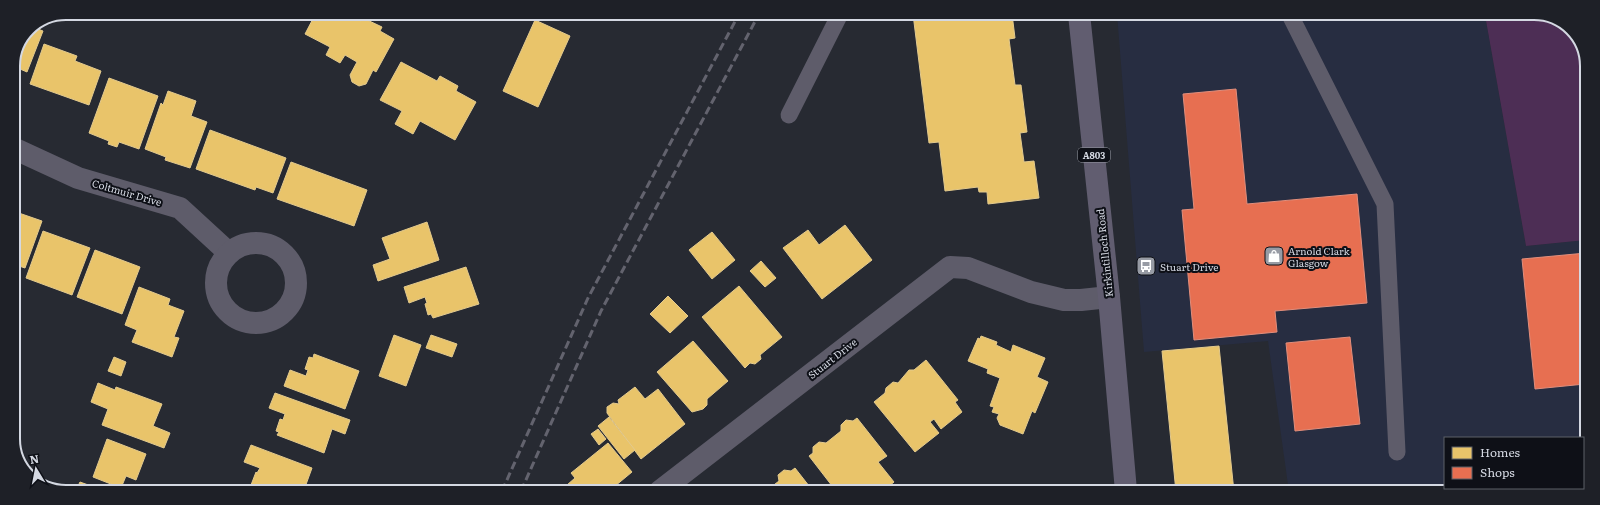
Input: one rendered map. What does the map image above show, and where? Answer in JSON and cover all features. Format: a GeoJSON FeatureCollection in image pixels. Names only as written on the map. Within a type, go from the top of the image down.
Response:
{"type":"FeatureCollection","features":[{"type":"Feature","properties":{"kind":"main road","name":"Kirkintilloch Road"},"geometry":{"type":"LineString","coordinates":[[1080,20],[1109,297],[1125,485]]}},
{"type":"Feature","properties":{"kind":"street","name":"Coltmuir Drive"},"geometry":{"type":"LineString","coordinates":[[20,151],[78,178],[180,208],[229,252]]}},
{"type":"Feature","properties":{"kind":"street","name":"Stuart Drive"},"geometry":{"type":"LineString","coordinates":[[668,485],[950,268],[968,268],[1031,292],[1064,300],[1109,297]]}},
{"type":"Feature","properties":{"kind":"lane"},"geometry":{"type":"LineString","coordinates":[[789,115],[837,20]]}},
{"type":"Feature","properties":{"kind":"lane"},"geometry":{"type":"LineString","coordinates":[[1293,20],[1385,204],[1397,452]]}},
{"type":"Feature","properties":{"kind":"shaded area"},"geometry":{"type":"Polygon","coordinates":[[[1117,20],[1486,20],[1526,246],[1580,241],[1580,437],[1444,437],[1444,485],[1288,485],[1268,341],[1144,352],[1117,20]]]}},
{"type":"Feature","properties":{"kind":"shaded area"},"geometry":{"type":"Polygon","coordinates":[[[1486,20],[1540,20],[1546,22],[1559,28],[1570,38],[1578,52],[1579,57],[1580,241],[1526,246],[1486,20]]]}},
{"type":"Feature","properties":{"kind":"building: Homes"},"geometry":{"type":"Polygon","coordinates":[[[312,20],[367,20],[382,27],[380,31],[394,39],[376,72],[373,70],[366,84],[359,86],[352,82],[350,75],[357,62],[345,55],[340,63],[326,55],[330,47],[305,34],[312,20]]]}},
{"type":"Feature","properties":{"kind":"building: Homes"},"geometry":{"type":"Polygon","coordinates":[[[535,20],[570,36],[538,107],[503,91],[535,20]]]}},
{"type":"Feature","properties":{"kind":"building: Homes"},"geometry":{"type":"Polygon","coordinates":[[[914,20],[1013,20],[1015,38],[1009,39],[1015,85],[1021,85],[1027,132],[1020,133],[1024,162],[1034,161],[1039,198],[988,204],[987,192],[979,192],[978,187],[945,191],[939,142],[929,143],[914,20]]]}},
{"type":"Feature","properties":{"kind":"building: Homes"},"geometry":{"type":"Polygon","coordinates":[[[39,30],[43,31],[27,72],[20,69],[21,57],[28,41],[39,30]]]}},
{"type":"Feature","properties":{"kind":"building: Homes"},"geometry":{"type":"Polygon","coordinates":[[[44,44],[77,56],[75,61],[101,71],[89,105],[30,84],[44,44]]]}},
{"type":"Feature","properties":{"kind":"building: Homes"},"geometry":{"type":"Polygon","coordinates":[[[401,62],[437,81],[440,76],[458,86],[456,91],[476,102],[455,140],[420,121],[413,134],[395,124],[402,111],[380,100],[401,62]]]}},
{"type":"Feature","properties":{"kind":"building: Homes"},"geometry":{"type":"Polygon","coordinates":[[[109,78],[158,96],[139,149],[119,142],[117,147],[108,144],[109,141],[89,133],[109,78]]]}},
{"type":"Feature","properties":{"kind":"building: Homes"},"geometry":{"type":"Polygon","coordinates":[[[168,91],[196,101],[191,116],[207,122],[190,168],[165,160],[166,157],[145,149],[161,103],[163,105],[168,91]]]}},
{"type":"Feature","properties":{"kind":"building: Homes"},"geometry":{"type":"Polygon","coordinates":[[[210,130],[286,158],[273,193],[256,187],[255,190],[196,169],[210,130]]]}},
{"type":"Feature","properties":{"kind":"building: Homes"},"geometry":{"type":"Polygon","coordinates":[[[291,162],[367,190],[354,226],[277,199],[291,162]]]}},
{"type":"Feature","properties":{"kind":"building: Homes"},"geometry":{"type":"Polygon","coordinates":[[[20,213],[42,221],[25,268],[20,266],[20,213]]]}},
{"type":"Feature","properties":{"kind":"building: Homes"},"geometry":{"type":"Polygon","coordinates":[[[427,222],[439,260],[378,281],[373,265],[390,259],[382,238],[427,222]]]}},
{"type":"Feature","properties":{"kind":"building: Homes"},"geometry":{"type":"Polygon","coordinates":[[[845,225],[872,260],[822,299],[783,248],[808,230],[819,245],[845,225]]]}},
{"type":"Feature","properties":{"kind":"building: Homes"},"geometry":{"type":"Polygon","coordinates":[[[43,231],[90,248],[72,295],[26,278],[43,231]]]}},
{"type":"Feature","properties":{"kind":"building: Homes"},"geometry":{"type":"Polygon","coordinates":[[[712,232],[735,260],[712,279],[689,250],[712,232]]]}},
{"type":"Feature","properties":{"kind":"building: Homes"},"geometry":{"type":"Polygon","coordinates":[[[95,250],[140,267],[122,314],[77,297],[95,250]]]}},
{"type":"Feature","properties":{"kind":"building: Homes"},"geometry":{"type":"Polygon","coordinates":[[[761,261],[776,278],[765,287],[750,271],[761,261]]]}},
{"type":"Feature","properties":{"kind":"building: Homes"},"geometry":{"type":"Polygon","coordinates":[[[466,267],[479,304],[433,318],[431,314],[428,315],[425,297],[409,303],[404,287],[466,267]]]}},
{"type":"Feature","properties":{"kind":"building: Homes"},"geometry":{"type":"Polygon","coordinates":[[[739,286],[782,337],[760,355],[761,359],[755,364],[750,363],[745,368],[702,317],[739,286]]]}},
{"type":"Feature","properties":{"kind":"building: Homes"},"geometry":{"type":"Polygon","coordinates":[[[139,287],[170,299],[168,305],[184,311],[174,337],[179,338],[172,357],[132,342],[137,330],[125,325],[139,287]]]}},
{"type":"Feature","properties":{"kind":"building: Homes"},"geometry":{"type":"Polygon","coordinates":[[[668,296],[688,316],[670,333],[650,314],[668,296]]]}},
{"type":"Feature","properties":{"kind":"building: Homes"},"geometry":{"type":"Polygon","coordinates":[[[394,335],[421,345],[406,386],[379,376],[394,335]]]}},
{"type":"Feature","properties":{"kind":"building: Homes"},"geometry":{"type":"Polygon","coordinates":[[[431,335],[457,344],[452,357],[426,348],[431,335]]]}},
{"type":"Feature","properties":{"kind":"building: Homes"},"geometry":{"type":"Polygon","coordinates":[[[981,336],[997,342],[996,345],[1011,352],[1013,345],[1045,358],[1037,377],[1048,382],[1035,413],[1032,411],[1023,434],[1000,425],[997,418],[999,414],[992,412],[994,407],[990,406],[1000,378],[987,373],[988,369],[968,361],[978,338],[980,339],[981,336]]]}},
{"type":"Feature","properties":{"kind":"building: Homes"},"geometry":{"type":"Polygon","coordinates":[[[693,341],[728,381],[707,399],[707,405],[703,409],[692,412],[657,372],[693,341]]]}},
{"type":"Feature","properties":{"kind":"building: Homes"},"geometry":{"type":"Polygon","coordinates":[[[1219,346],[1233,485],[1175,485],[1162,351],[1219,346]]]}},
{"type":"Feature","properties":{"kind":"building: Homes"},"geometry":{"type":"Polygon","coordinates":[[[314,354],[359,371],[345,409],[284,386],[290,370],[306,376],[308,370],[305,369],[309,357],[313,358],[314,354]]]}},
{"type":"Feature","properties":{"kind":"building: Homes"},"geometry":{"type":"Polygon","coordinates":[[[114,357],[126,362],[121,376],[108,371],[114,357]]]}},
{"type":"Feature","properties":{"kind":"building: Homes"},"geometry":{"type":"Polygon","coordinates":[[[926,360],[958,400],[955,402],[962,412],[941,429],[934,419],[930,422],[939,433],[915,452],[874,402],[885,393],[886,388],[893,382],[898,383],[909,370],[914,370],[926,360]]]}},
{"type":"Feature","properties":{"kind":"building: Homes"},"geometry":{"type":"Polygon","coordinates":[[[98,383],[115,390],[116,387],[162,404],[153,426],[170,433],[164,448],[102,425],[108,409],[91,402],[98,383]]]}},
{"type":"Feature","properties":{"kind":"building: Homes"},"geometry":{"type":"Polygon","coordinates":[[[635,387],[645,399],[658,389],[685,424],[641,459],[607,413],[607,407],[613,403],[619,404],[618,400],[635,387]]]}},
{"type":"Feature","properties":{"kind":"building: Homes"},"geometry":{"type":"Polygon","coordinates":[[[275,393],[350,420],[345,434],[332,429],[324,453],[277,435],[279,432],[276,431],[280,419],[283,420],[285,414],[269,408],[275,393]]]}},
{"type":"Feature","properties":{"kind":"building: Homes"},"geometry":{"type":"Polygon","coordinates":[[[609,417],[635,450],[624,459],[598,426],[609,417]]]}},
{"type":"Feature","properties":{"kind":"building: Homes"},"geometry":{"type":"Polygon","coordinates":[[[857,418],[887,456],[878,462],[894,482],[890,485],[831,485],[809,456],[813,453],[813,447],[819,442],[826,443],[841,431],[841,425],[846,420],[853,421],[857,418]]]}},
{"type":"Feature","properties":{"kind":"building: Homes"},"geometry":{"type":"Polygon","coordinates":[[[598,429],[606,439],[599,445],[591,434],[598,429]]]}},
{"type":"Feature","properties":{"kind":"building: Homes"},"geometry":{"type":"Polygon","coordinates":[[[107,439],[146,454],[136,480],[126,476],[122,485],[113,485],[93,477],[107,439]]]}},
{"type":"Feature","properties":{"kind":"building: Homes"},"geometry":{"type":"Polygon","coordinates":[[[608,443],[632,472],[616,485],[567,485],[575,478],[571,473],[608,443]]]}},
{"type":"Feature","properties":{"kind":"building: Homes"},"geometry":{"type":"Polygon","coordinates":[[[251,445],[312,468],[306,485],[251,485],[256,472],[257,473],[260,468],[244,462],[251,445]]]}},
{"type":"Feature","properties":{"kind":"building: Homes"},"geometry":{"type":"Polygon","coordinates":[[[795,468],[808,485],[774,485],[779,481],[778,475],[784,470],[791,471],[795,468]]]}},
{"type":"Feature","properties":{"kind":"building: Homes"},"geometry":{"type":"Polygon","coordinates":[[[80,482],[88,485],[78,485],[80,482]]]}},
{"type":"Feature","properties":{"kind":"building: Shops","name":"Arnold Clark Glasgow"},"geometry":{"type":"Polygon","coordinates":[[[1236,89],[1247,204],[1357,194],[1367,303],[1275,311],[1277,332],[1194,340],[1182,210],[1194,209],[1183,94],[1236,89]]]}},
{"type":"Feature","properties":{"kind":"building: Shops"},"geometry":{"type":"Polygon","coordinates":[[[1580,254],[1580,384],[1535,389],[1522,259],[1580,254]]]}},
{"type":"Feature","properties":{"kind":"building: Shops"},"geometry":{"type":"Polygon","coordinates":[[[1350,337],[1360,424],[1295,431],[1286,343],[1350,337]]]}},
{"type":"Feature","properties":{"kind":"railway"},"geometry":{"type":"LineString","coordinates":[[505,485],[588,298],[736,20]]}},
{"type":"Feature","properties":{"kind":"railway"},"geometry":{"type":"LineString","coordinates":[[524,485],[601,311],[756,20]]}},
{"type":"Feature","properties":{"kind":"place","name":"Arnold Clark Glasgow"},"geometry":{"type":"Point","coordinates":[1274,256]}},
{"type":"Feature","properties":{"kind":"place","name":"Stuart Drive"},"geometry":{"type":"Point","coordinates":[1146,266]}}]}
